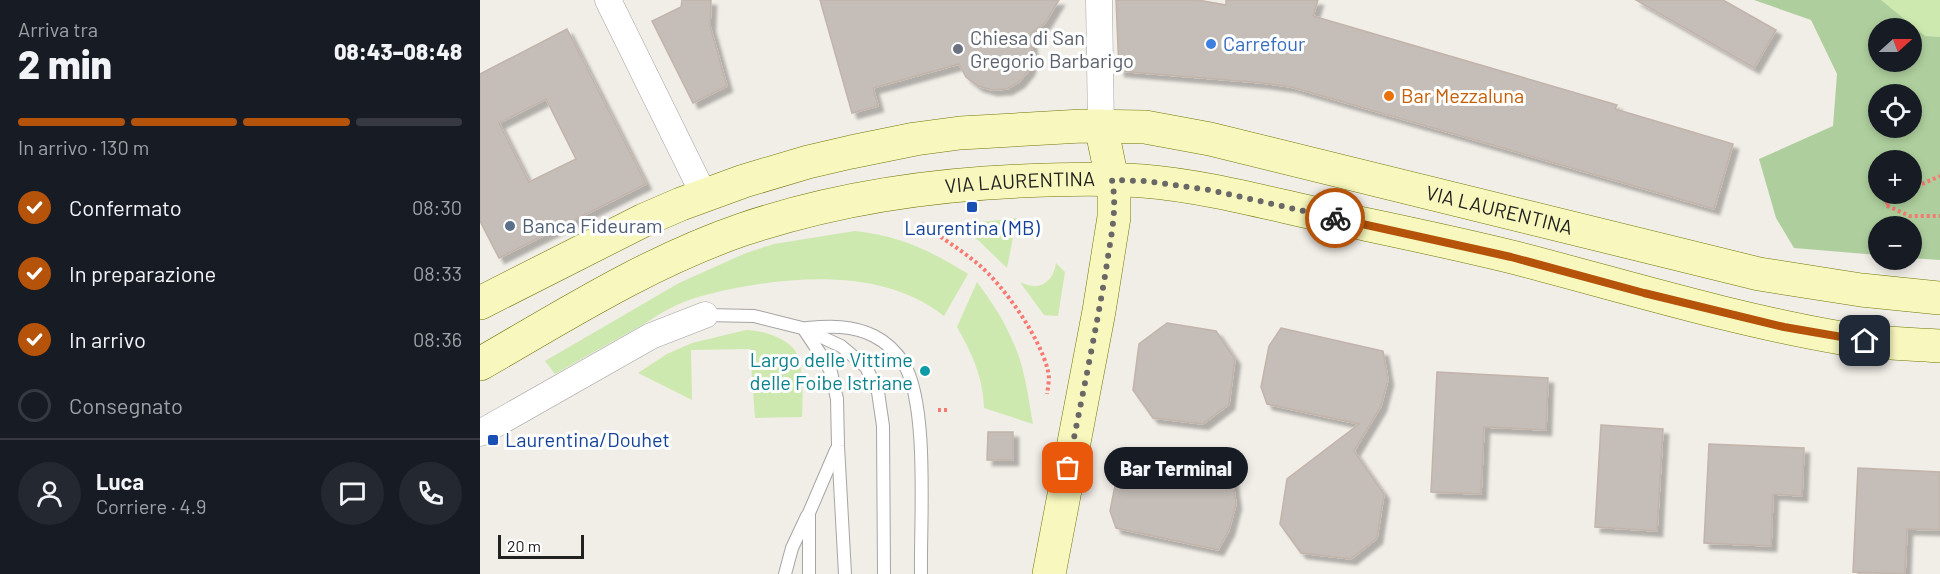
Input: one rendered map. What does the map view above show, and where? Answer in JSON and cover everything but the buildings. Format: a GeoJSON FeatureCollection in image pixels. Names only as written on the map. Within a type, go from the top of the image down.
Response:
{"type":"FeatureCollection","features":[{"type":"Feature","properties":{"kind":"main road","name":"VIA LAURENTINA"},"geometry":{"type":"LineString","coordinates":[[480,303],[644,220],[704,195],[808,162],[915,139],[983,132],[1101,126],[1145,127],[1210,139],[1759,274],[1851,289],[1940,298]]}},
{"type":"Feature","properties":{"kind":"main road"},"geometry":{"type":"LineString","coordinates":[[1049,574],[1101,299],[1114,217],[1112,180],[1101,126]]}},
{"type":"Feature","properties":{"kind":"main road","name":"VIA LAURENTINA"},"geometry":{"type":"LineString","coordinates":[[480,364],[654,267],[757,225],[874,195],[937,187],[1072,179],[1145,181],[1239,195],[1511,257],[1644,293],[1784,327],[1844,338],[1940,346]]}},
{"type":"Feature","properties":{"kind":"street"},"geometry":{"type":"LineString","coordinates":[[608,0],[704,195]]}},
{"type":"Feature","properties":{"kind":"street"},"geometry":{"type":"LineString","coordinates":[[1099,0],[1101,126]]}},
{"type":"Feature","properties":{"kind":"street"},"geometry":{"type":"LineString","coordinates":[[480,433],[651,336],[705,315]]}},
{"type":"Feature","properties":{"kind":"lane"},"geometry":{"type":"LineString","coordinates":[[705,315],[754,316],[802,328],[841,346],[866,367],[878,392],[883,426],[884,574]]}},
{"type":"Feature","properties":{"kind":"lane"},"geometry":{"type":"LineString","coordinates":[[802,328],[836,326],[865,332],[876,336],[888,345],[904,365],[914,395],[919,434],[921,574]]}},
{"type":"Feature","properties":{"kind":"lane"},"geometry":{"type":"LineString","coordinates":[[802,328],[831,372],[837,399],[845,574]]}},
{"type":"Feature","properties":{"kind":"lane"},"geometry":{"type":"LineString","coordinates":[[785,574],[792,548],[838,446]]}},
{"type":"Feature","properties":{"kind":"lane"},"geometry":{"type":"LineString","coordinates":[[809,513],[809,574]]}},
{"type":"Feature","properties":{"kind":"path"},"geometry":{"type":"LineString","coordinates":[[1922,184],[1940,176]]}},
{"type":"Feature","properties":{"kind":"path"},"geometry":{"type":"LineString","coordinates":[[1887,204],[1885,205],[1910,216],[1940,216]]}},
{"type":"Feature","properties":{"kind":"path"},"geometry":{"type":"LineString","coordinates":[[921,223],[978,264],[1000,286],[1035,338],[1043,356],[1049,373],[1047,394]]}},
{"type":"Feature","properties":{"kind":"path"},"geometry":{"type":"LineString","coordinates":[[941,410],[948,410]]}},
{"type":"Feature","properties":{"kind":"green space"},"geometry":{"type":"Polygon","coordinates":[[[1754,0],[1881,0],[1903,18],[1868,18],[1868,72],[1922,72],[1922,34],[1925,36],[1940,37],[1940,260],[1922,259],[1922,216],[1868,216],[1868,254],[1794,248],[1776,218],[1759,159],[1833,126],[1837,74],[1811,20],[1754,0]]]}},
{"type":"Feature","properties":{"kind":"green space"},"geometry":{"type":"Polygon","coordinates":[[[1790,0],[1940,0],[1940,73],[1854,75],[1812,20],[1790,0]]]}},
{"type":"Feature","properties":{"kind":"green space"},"geometry":{"type":"Polygon","coordinates":[[[1017,218],[1007,268],[978,240],[955,225],[1017,218]]]}},
{"type":"Feature","properties":{"kind":"green space"},"geometry":{"type":"Polygon","coordinates":[[[855,231],[914,245],[968,274],[944,316],[921,301],[871,284],[817,279],[762,284],[707,294],[674,306],[555,374],[545,361],[679,283],[746,253],[774,244],[855,231]]]}},
{"type":"Feature","properties":{"kind":"green space"},"geometry":{"type":"Polygon","coordinates":[[[1056,263],[1065,272],[1058,316],[1044,315],[1020,282],[1033,286],[1044,284],[1052,276],[1056,263]]]}},
{"type":"Feature","properties":{"kind":"green space"},"geometry":{"type":"Polygon","coordinates":[[[977,282],[1001,318],[1017,352],[1026,382],[1033,424],[984,408],[976,366],[957,327],[977,282]]]}},
{"type":"Feature","properties":{"kind":"green space"},"geometry":{"type":"Polygon","coordinates":[[[746,330],[776,337],[795,350],[801,369],[802,417],[755,418],[750,349],[691,350],[692,400],[638,373],[667,354],[692,343],[746,330]]]}},
{"type":"Feature","properties":{"kind":"way so far"},"geometry":{"type":"LineString","coordinates":[[1068,468],[1099,311],[1114,217],[1112,180],[1145,181],[1210,190],[1335,218]]}},
{"type":"Feature","properties":{"kind":"place","name":"Carrefour"},"geometry":{"type":"Point","coordinates":[1211,44]}},
{"type":"Feature","properties":{"kind":"place","name":"Chiesa di San Gregorio Barbarigo"},"geometry":{"type":"Point","coordinates":[958,49]}},
{"type":"Feature","properties":{"kind":"place","name":"Bar Mezzaluna"},"geometry":{"type":"Point","coordinates":[1389,96]}},
{"type":"Feature","properties":{"kind":"place","name":"Laurentina (MB)"},"geometry":{"type":"Point","coordinates":[972,207]}},
{"type":"Feature","properties":{"kind":"place","name":"Banca Fideuram"},"geometry":{"type":"Point","coordinates":[510,226]}},
{"type":"Feature","properties":{"kind":"place","name":"Largo delle Vittime delle Foibe Istriane"},"geometry":{"type":"Point","coordinates":[925,371]}},
{"type":"Feature","properties":{"kind":"place","name":"Laurentina/Douhet"},"geometry":{"type":"Point","coordinates":[493,440]}},
{"type":"Feature","properties":{"kind":"place","name":"Bar Terminal"},"geometry":{"type":"Point","coordinates":[1068,468]}},
{"type":"Feature","properties":{"kind":"route"},"geometry":{"type":"LineString","coordinates":[[1335,218],[1511,257],[1644,293],[1784,327],[1865,341]]}}]}
